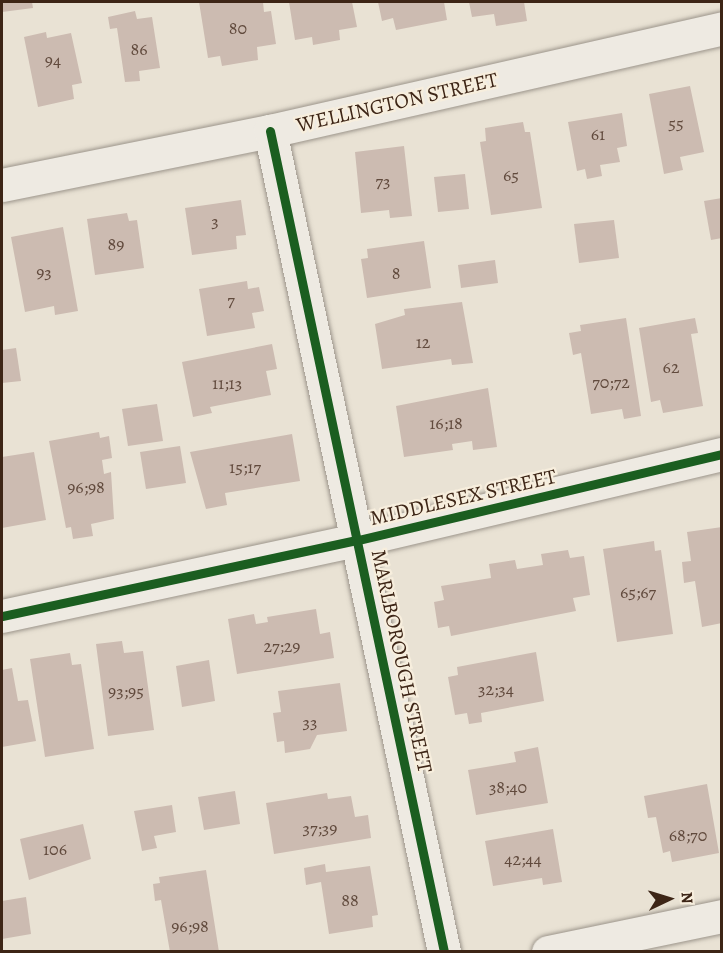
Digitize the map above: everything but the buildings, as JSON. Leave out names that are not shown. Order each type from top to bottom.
[{"type":"street","name":"WELLINGTON STREET","points":[[2,185],[270,131],[722,28]]},
{"type":"street","name":"MARLBOROUGH STREET","points":[[270,131],[444,951]]},
{"type":"street","name":"MIDDLESEX STREET","points":[[2,616],[358,540],[722,454]]},
{"type":"street","points":[[548,951],[722,916]]},
{"type":"cycle path","points":[[270,131],[444,952]]},
{"type":"cycle path","points":[[2,616],[358,540],[722,454]]}]
